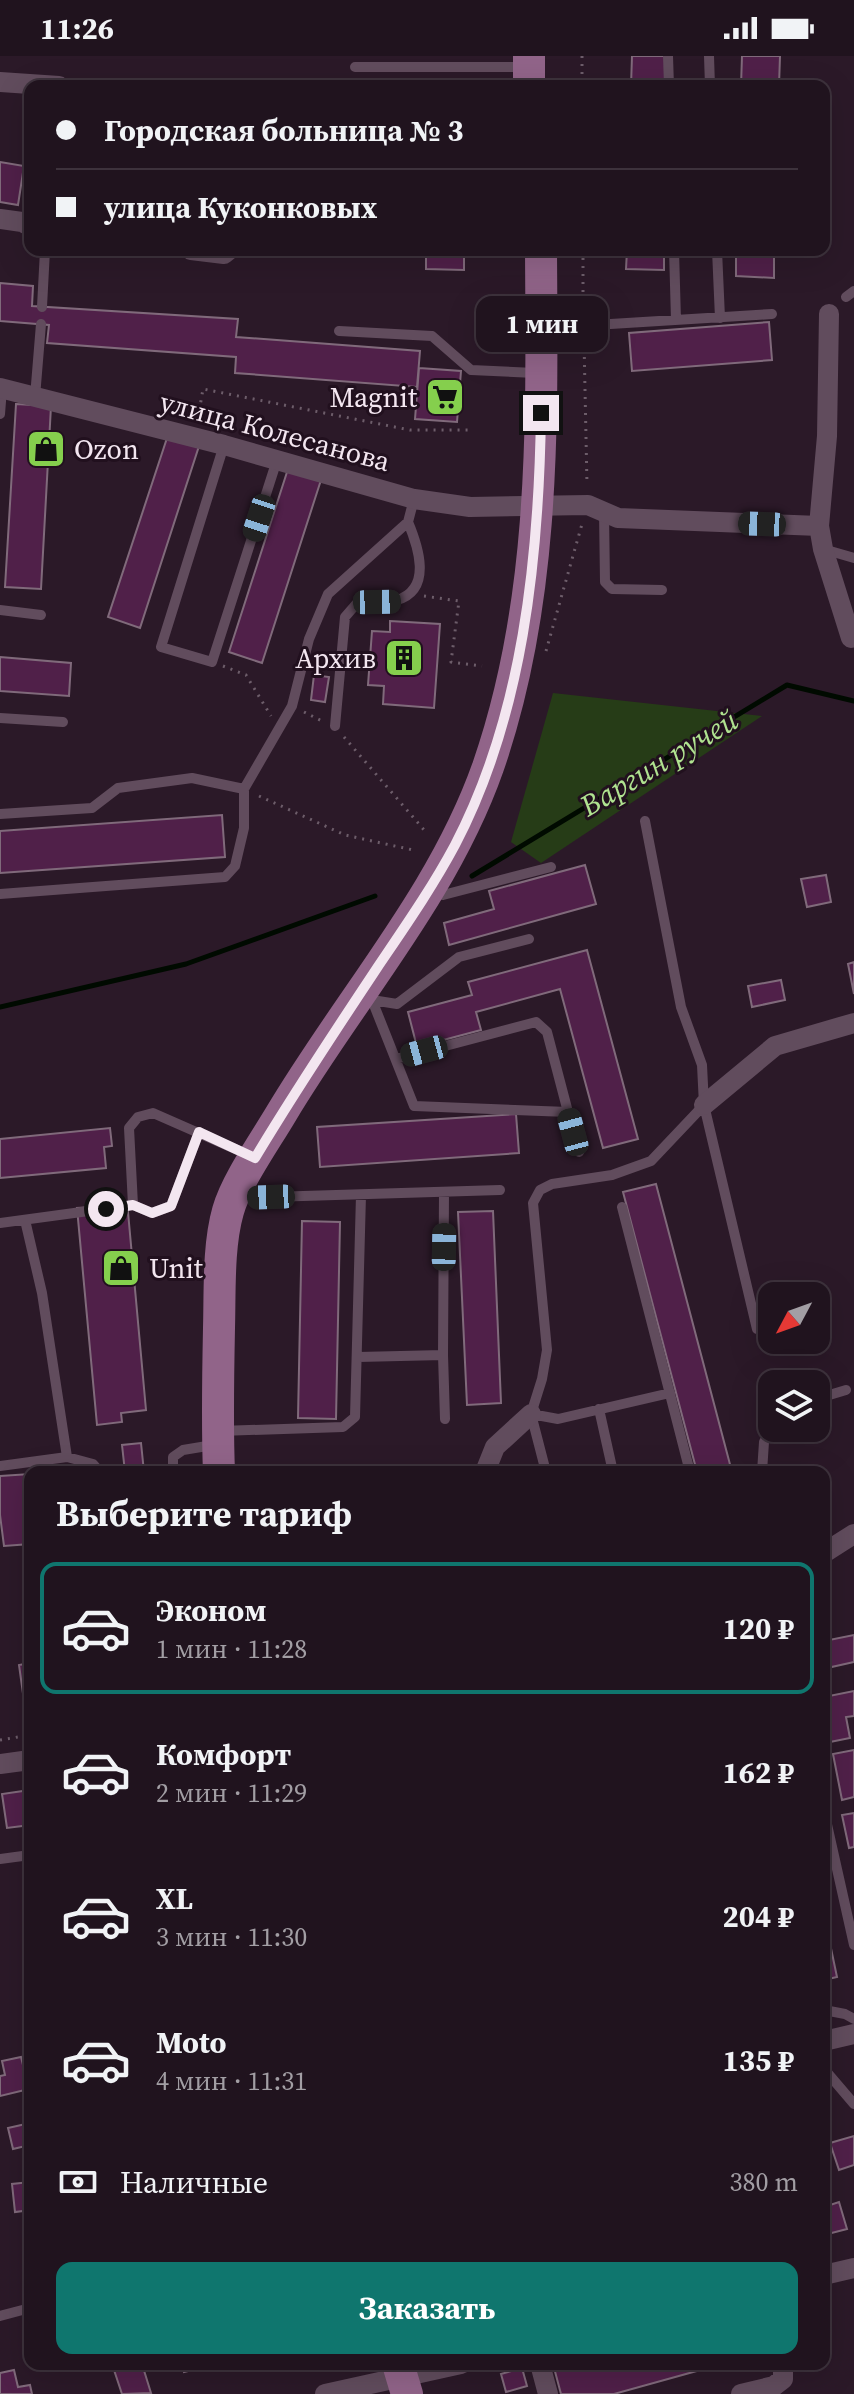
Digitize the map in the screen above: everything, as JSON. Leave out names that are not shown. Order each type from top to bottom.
[{"type":"main road","points":[[529,256],[540,442]]},
{"type":"main road","points":[[218,1449],[220,1280],[227,1212],[295,1091],[367,996],[456,843],[488,767],[513,682],[528,607],[538,504],[541,256]]},
{"type":"street","points":[[0,82],[24,84]]},
{"type":"street","points":[[0,219],[24,223]]},
{"type":"street","points":[[829,314],[827,436],[819,526],[823,549],[851,638]]},
{"type":"street","name":"улица Колесанова","points":[[1,388],[224,445],[414,499],[470,507],[538,504],[596,508],[618,518],[819,526]]},
{"type":"street","points":[[704,1105],[775,1046],[854,1023]]},
{"type":"street","points":[[487,1466],[495,1447],[531,1414]]},
{"type":"street","points":[[830,1549],[854,1534]]},
{"type":"street","points":[[0,1764],[24,1761]]},
{"type":"street","points":[[830,2040],[854,2034]]},
{"type":"street","points":[[830,2274],[854,2268]]},
{"type":"street","points":[[325,2394],[437,2370]]},
{"type":"street","points":[[542,2370],[548,2394]]},
{"type":"street","points":[[741,2394],[774,2386],[783,2379],[783,2370]]},
{"type":"lane","points":[[668,56],[669,80]]},
{"type":"lane","points":[[709,56],[710,80]]},
{"type":"lane","points":[[355,67],[533,70]]},
{"type":"lane","points":[[42,307],[45,256]]},
{"type":"lane","points":[[674,256],[676,320]]},
{"type":"lane","points":[[717,256],[720,318]]},
{"type":"lane","points":[[542,328],[772,314]]},
{"type":"lane","points":[[35,397],[41,324]]},
{"type":"lane","points":[[339,331],[432,336],[471,370],[535,373]]},
{"type":"lane","points":[[0,414],[1,388]]},
{"type":"lane","points":[[224,445],[161,647],[212,662],[277,460]]},
{"type":"lane","points":[[0,894],[225,877],[235,866],[244,828],[244,789],[292,706],[309,639],[328,594],[408,522],[414,499]]},
{"type":"lane","points":[[596,508],[605,582],[612,589],[662,590]]},
{"type":"lane","points":[[335,726],[345,617],[358,602],[395,601],[410,594],[420,576],[419,549],[408,522]]},
{"type":"lane","points":[[823,549],[854,558]]},
{"type":"lane","points":[[0,610],[41,615]]},
{"type":"lane","points":[[0,718],[63,722]]},
{"type":"lane","points":[[0,814],[92,808],[118,788],[192,778],[244,789]]},
{"type":"lane","points":[[645,821],[681,1007],[702,1065],[704,1105],[757,1329]]},
{"type":"lane","points":[[432,886],[443,895],[551,867]]},
{"type":"lane","points":[[367,996],[397,1004],[459,957],[529,939]]},
{"type":"lane","points":[[367,996],[414,1106],[568,1112]]},
{"type":"lane","points":[[396,1059],[536,1022],[547,1032],[579,1152]]},
{"type":"lane","points":[[544,1466],[531,1414],[547,1350],[533,1203],[540,1190],[552,1184],[612,1175],[651,1161],[704,1105]]},
{"type":"lane","points":[[133,1205],[129,1128],[138,1117],[153,1113],[255,1158]]},
{"type":"lane","points":[[0,1223],[133,1205],[152,1213],[171,1206],[199,1132]]},
{"type":"lane","points":[[233,1198],[500,1190]]},
{"type":"lane","points":[[444,1193],[445,1419]]},
{"type":"lane","points":[[173,1466],[173,1457],[183,1450],[218,1449],[343,1427],[355,1417],[361,1195]]},
{"type":"lane","points":[[622,1207],[688,1466]]},
{"type":"lane","points":[[25,1220],[42,1293],[67,1457]]},
{"type":"lane","points":[[358,1357],[443,1355]]},
{"type":"lane","points":[[830,1395],[846,1390]]},
{"type":"lane","points":[[531,1414],[558,1419],[670,1393]]},
{"type":"lane","points":[[599,1409],[612,1466]]},
{"type":"lane","points":[[762,1466],[764,1442]]},
{"type":"lane","points":[[0,1466],[67,1457],[95,1466]]},
{"type":"lane","points":[[52,1459],[53,1466]]},
{"type":"lane","points":[[830,1838],[854,1945]]},
{"type":"lane","points":[[0,1859],[24,1856]]},
{"type":"lane","points":[[830,2011],[854,2019]]},
{"type":"lane","points":[[830,2076],[854,2104]]},
{"type":"lane","points":[[0,2316],[24,2310]]},
{"type":"path","points":[[582,56],[582,80]]},
{"type":"path","points":[[583,256],[583,326],[596,508]]},
{"type":"path","points":[[195,438],[203,389],[410,430],[470,430]]},
{"type":"path","points":[[410,594],[459,601],[451,662],[482,666]]},
{"type":"path","points":[[212,662],[246,675],[279,728]]},
{"type":"path","points":[[292,706],[335,726],[425,831]]},
{"type":"path","points":[[244,789],[345,835],[413,850]]},
{"type":"path","points":[[0,1740],[24,1736]]},
{"type":"green space","points":[[553,693],[762,716],[541,863],[511,842]]},
{"type":"building","points":[[632,56],[670,56],[669,80],[631,80]]},
{"type":"building","points":[[742,56],[780,56],[779,80],[741,80]]},
{"type":"building","points":[[0,162],[24,166],[18,205],[0,202]]},
{"type":"building","points":[[426,256],[464,256],[464,270],[426,269]]},
{"type":"building","points":[[627,256],[664,256],[664,270],[626,269]]},
{"type":"building","points":[[736,256],[774,256],[774,278],[736,276]]},
{"type":"building","points":[[0,283],[33,286],[32,306],[238,319],[236,337],[420,351],[417,387],[235,373],[236,357],[47,343],[49,325],[0,321]]},
{"type":"building","points":[[769,322],[772,360],[632,371],[629,333]]},
{"type":"building","points":[[419,368],[461,371],[457,422],[415,419]]},
{"type":"building","points":[[16,404],[51,406],[41,589],[5,587]]},
{"type":"building","points":[[168,435],[199,446],[140,628],[108,617]]},
{"type":"building","points":[[288,469],[321,480],[262,663],[229,652]]},
{"type":"building","name":"Архив","points":[[390,621],[440,624],[434,708],[383,704],[384,686],[368,685],[372,631],[390,632]]},
{"type":"building","points":[[0,657],[71,663],[69,696],[0,691]]},
{"type":"building","points":[[314,675],[329,677],[325,702],[311,700]]},
{"type":"building","points":[[222,815],[225,857],[0,873],[0,831]]},
{"type":"building","points":[[585,865],[596,904],[449,945],[444,923],[494,909],[489,891]]},
{"type":"building","points":[[826,875],[831,902],[807,907],[801,879]]},
{"type":"building","points":[[587,950],[638,1139],[603,1148],[560,989],[476,1012],[481,1030],[417,1047],[408,1012],[472,995],[468,982]]},
{"type":"building","points":[[854,962],[854,994],[848,964]]},
{"type":"building","points":[[781,980],[785,1000],[752,1007],[748,986]]},
{"type":"building","points":[[516,1114],[519,1153],[320,1167],[317,1127]]},
{"type":"building","points":[[110,1128],[112,1146],[104,1147],[106,1168],[0,1178],[0,1139]]},
{"type":"building","points":[[656,1184],[730,1466],[695,1466],[623,1192]]},
{"type":"building","points":[[95,1207],[96,1215],[128,1212],[146,1410],[121,1413],[122,1422],[97,1425],[77,1208]]},
{"type":"building","points":[[493,1211],[501,1403],[467,1405],[458,1212]]},
{"type":"building","points":[[302,1221],[340,1222],[336,1419],[298,1418]]},
{"type":"building","points":[[141,1443],[143,1466],[124,1466],[122,1445]]},
{"type":"building","points":[[24,1474],[24,1544],[4,1546],[0,1476]]},
{"type":"building","points":[[854,1635],[854,1662],[830,1667],[830,1640]]},
{"type":"building","points":[[24,1664],[24,1701],[19,1665]]},
{"type":"building","points":[[854,1691],[854,1716],[846,1717],[850,1738],[830,1742],[830,1696]]},
{"type":"building","points":[[854,1750],[854,1797],[842,1800],[833,1754]]},
{"type":"building","points":[[24,1791],[24,1826],[7,1828],[2,1794]]},
{"type":"building","points":[[854,1813],[854,1847],[849,1848],[842,1815]]},
{"type":"building","points":[[830,1944],[837,1977],[830,1979]]},
{"type":"building","points":[[21,2057],[24,2090],[0,2096],[0,2076],[5,2075],[2,2061]]},
{"type":"building","points":[[24,2124],[24,2146],[13,2149],[8,2128]]},
{"type":"building","points":[[854,2136],[854,2165],[839,2170],[830,2143]]},
{"type":"building","points":[[24,2183],[24,2211],[15,2212],[12,2184]]},
{"type":"building","points":[[839,2202],[847,2229],[830,2233],[830,2205]]},
{"type":"building","points":[[14,2370],[18,2387],[30,2385],[32,2394],[0,2394],[0,2373]]},
{"type":"building","points":[[114,2370],[144,2370],[151,2393],[122,2394]]},
{"type":"building","points":[[523,2370],[527,2386],[506,2392],[501,2374]]},
{"type":"building","points":[[555,2370],[700,2370],[614,2394],[561,2394]]},
{"type":"waterway","name":"Варгин ручей","points":[[472,876],[787,685],[854,701]]},
{"type":"waterway","name":"Варгин ручей","points":[[0,1007],[186,964],[375,896]]},
{"type":"place","name":"Magnit","points":[[445,397]]},
{"type":"place","name":"Ozon","points":[[46,449]]},
{"type":"place","name":"Архив","points":[[404,658]]},
{"type":"place","name":"Unit","points":[[121,1268]]},
{"type":"route","points":[[106,1209],[133,1205],[152,1213],[171,1206],[199,1132],[255,1158],[295,1091],[432,886],[456,843],[488,767],[513,682],[528,607],[538,504],[541,413]]}]
